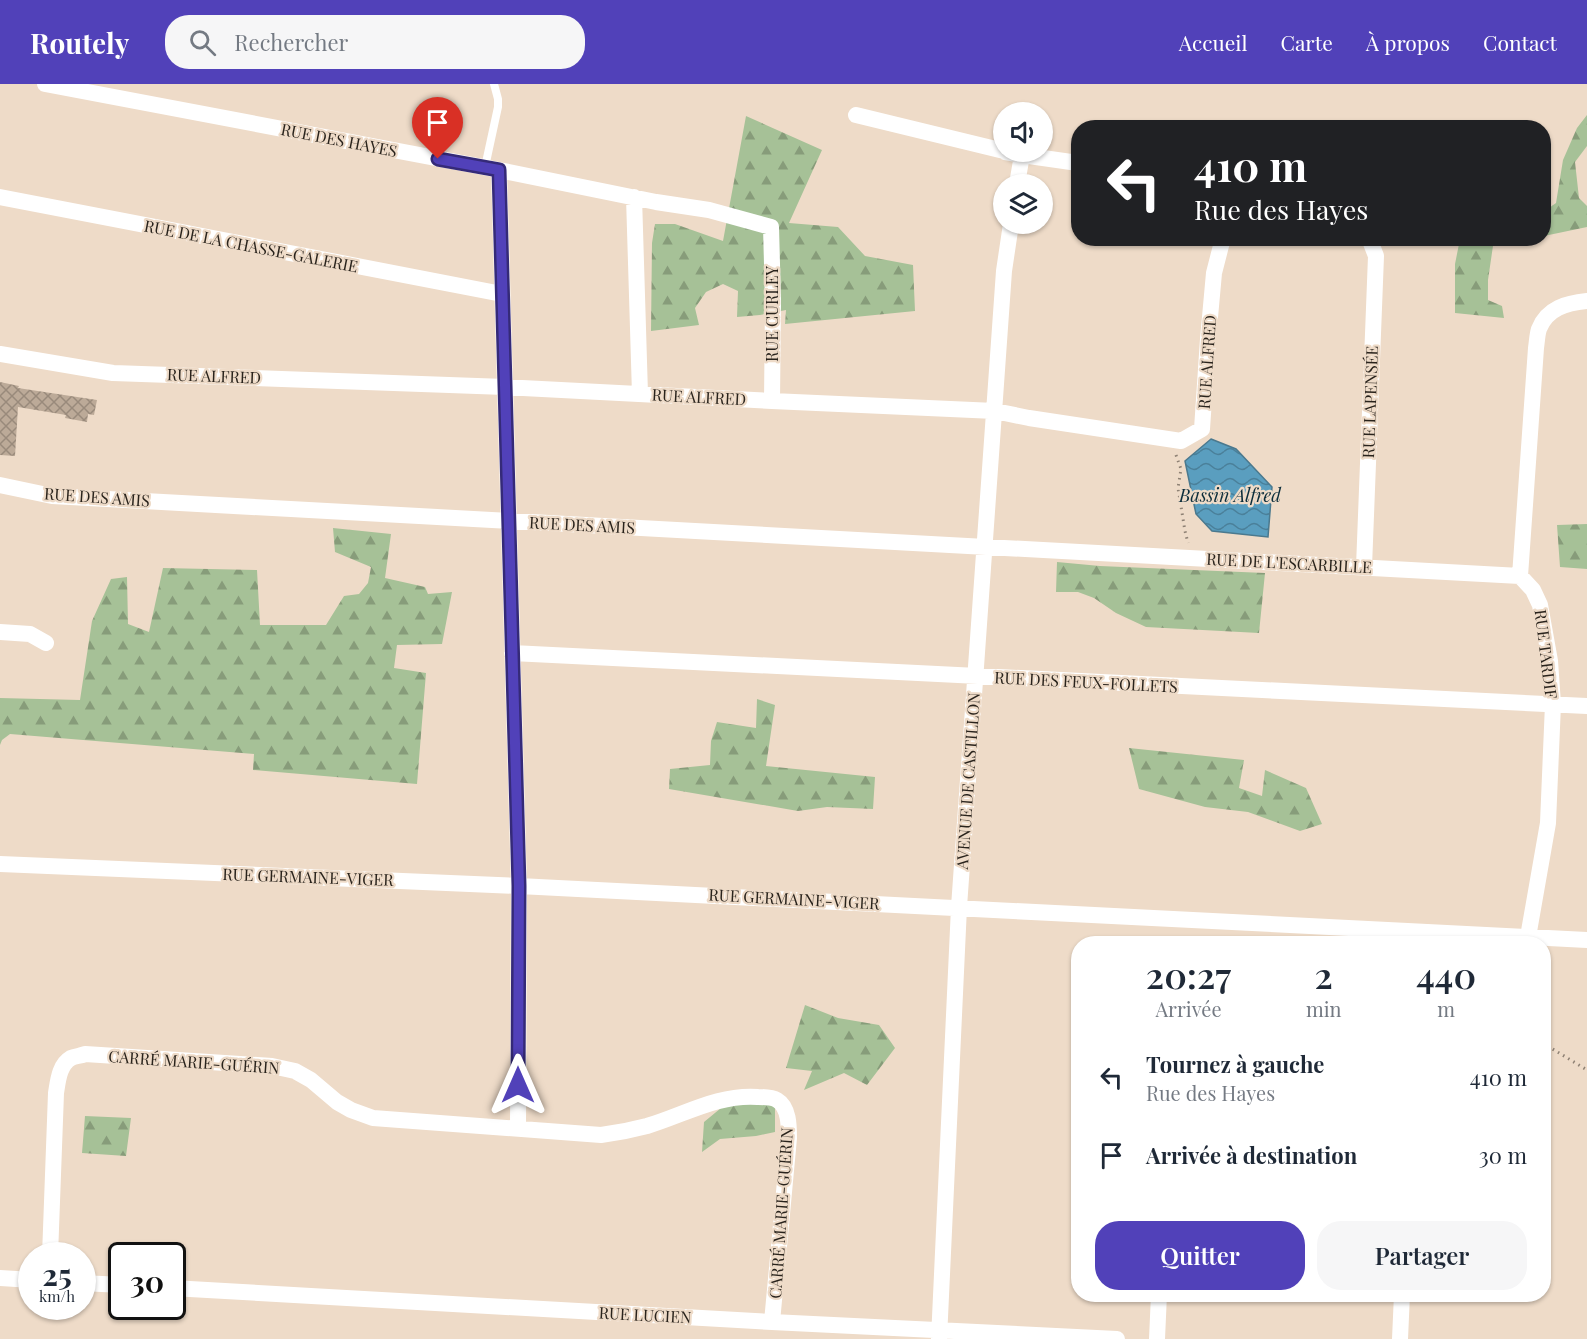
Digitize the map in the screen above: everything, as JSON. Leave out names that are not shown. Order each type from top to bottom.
[{"type":"street","name":"RUE DES HAYES","points":[[45,84],[656,202],[709,210],[771,227]]},
{"type":"street","points":[[856,115],[993,149]]},
{"type":"street","points":[[1053,159],[1071,162]]},
{"type":"street","points":[[492,169],[502,294],[519,886],[518,1129]]},
{"type":"street","name":"RUE DE LA CHASSE-GALERIE","points":[[0,197],[502,294]]},
{"type":"street","points":[[634,197],[640,394]]},
{"type":"street","name":"RUE CURLEY","points":[[771,227],[772,401]]},
{"type":"street","name":"AVENUE DE CASTILLON","points":[[940,1334],[959,908],[1004,271],[1010,234]]},
{"type":"street","name":"RUE ALFRED","points":[[0,354],[113,373],[505,387],[995,411],[1181,441],[1202,429],[1214,273],[1221,246]]},
{"type":"street","name":"RUE LAPENSÉE","points":[[1364,567],[1376,256],[1372,246]]},
{"type":"street","points":[[1520,576],[1536,348],[1540,327],[1551,310],[1569,303],[1587,301]]},
{"type":"street","name":"RUE DES AMIS","points":[[0,486],[52,496],[1058,551]]},
{"type":"street","name":"RUE DE L'ESCARBILLE","points":[[1058,551],[1520,576]]},
{"type":"street","name":"RUE TARDIF","points":[[1520,576],[1533,590],[1540,605],[1550,661],[1553,704],[1548,823],[1528,936]]},
{"type":"street","points":[[0,632],[30,634],[46,643]]},
{"type":"street","name":"RUE DES FEUX-FOLLETS","points":[[512,653],[1587,706]]},
{"type":"street","name":"RUE GERMAINE-VIGER","points":[[0,864],[519,886],[1508,936]]},
{"type":"street","name":"RUE GERMAINE-VIGER","points":[[1551,938],[1587,940]]},
{"type":"street","name":"CARRÉ MARIE-GUÉRIN","points":[[51,1242],[58,1078],[63,1066],[71,1058],[85,1054],[272,1066],[295,1071],[311,1080],[337,1102],[373,1118],[518,1129],[601,1134],[626,1131],[710,1103],[752,1096],[777,1100],[785,1109],[789,1122],[772,1322]]},
{"type":"street","points":[[0,1278],[18,1279]]},
{"type":"street","name":"RUE LUCIEN","points":[[186,1289],[772,1322],[940,1334],[1117,1339]]},
{"type":"street","points":[[1157,1339],[1159,1302]]},
{"type":"street","points":[[1400,1339],[1402,1302]]},
{"type":"lane","points":[[492,169],[498,107],[494,84]]},
{"type":"path","points":[[1181,441],[1175,451],[1180,469],[1178,488],[1185,531],[1193,558]]},
{"type":"path","points":[[1551,1048],[1587,1070]]},
{"type":"green space","points":[[1587,115],[1587,146],[1575,162],[1579,198],[1587,206],[1587,227],[1551,235],[1551,207],[1556,203],[1563,160],[1577,128]]},
{"type":"green space","points":[[746,116],[822,150],[789,223],[838,227],[865,256],[913,265],[915,311],[785,324],[786,310],[737,317],[738,291],[723,284],[706,292],[695,308],[699,325],[651,331],[652,243],[655,224],[675,224],[723,241]]},
{"type":"green space","points":[[1459,246],[1493,246],[1488,280],[1488,300],[1502,306],[1504,318],[1455,313],[1455,264]]},
{"type":"green space","points":[[1587,524],[1587,569],[1560,567],[1557,525]]},
{"type":"green space","points":[[333,528],[391,534],[385,578],[425,587],[428,594],[452,592],[442,644],[397,645],[394,668],[426,673],[417,784],[253,770],[254,754],[10,734],[2,740],[0,745],[0,698],[80,700],[92,621],[111,579],[127,577],[128,624],[149,632],[163,568],[257,570],[260,625],[326,625],[344,596],[359,594],[368,583],[371,567],[335,552]]},
{"type":"green space","points":[[1057,562],[1265,573],[1259,633],[1146,627],[1116,613],[1094,598],[1078,592],[1056,592]]},
{"type":"green space","points":[[757,699],[775,705],[766,766],[875,777],[873,809],[827,807],[798,811],[669,789],[670,769],[710,765],[711,741],[717,722],[756,728]]},
{"type":"green space","points":[[1129,748],[1244,760],[1239,788],[1262,796],[1265,770],[1306,788],[1322,824],[1300,831],[1248,812],[1205,807],[1139,789]]},
{"type":"green space","points":[[805,1005],[838,1018],[879,1025],[895,1048],[867,1085],[844,1073],[804,1090],[812,1071],[786,1068]]},
{"type":"green space","points":[[737,1102],[775,1103],[775,1132],[720,1139],[702,1152],[704,1122],[721,1108]]},
{"type":"green space","points":[[85,1116],[131,1118],[126,1156],[82,1153]]},
{"type":"water","name":"Bassin Alfred","points":[[1211,439],[1236,449],[1272,487],[1268,537],[1212,531],[1196,514],[1185,461]]},
{"type":"building","points":[[0,382],[19,386],[18,388],[97,400],[94,415],[88,414],[87,422],[65,418],[66,415],[18,407],[15,456],[0,455]]},
{"type":"route","points":[[438,159],[499,170],[519,886],[518,1085]]}]
